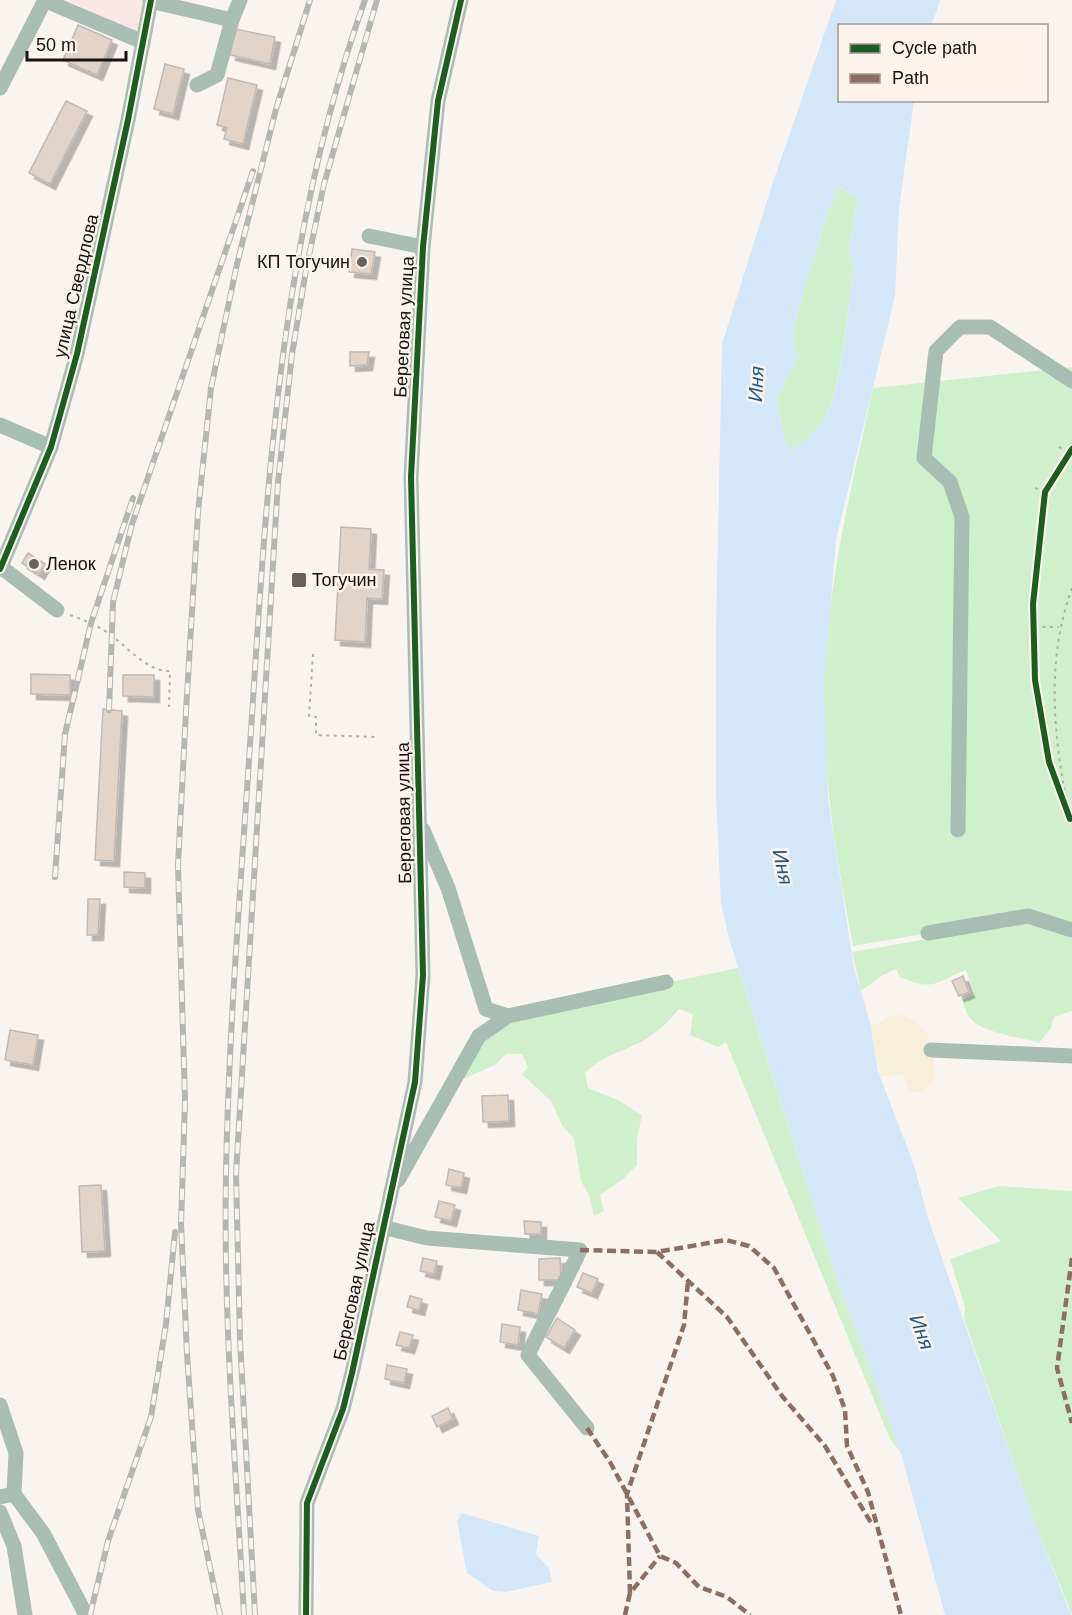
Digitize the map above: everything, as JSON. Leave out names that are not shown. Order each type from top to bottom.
[{"type":"street","points":[[0,88],[45,0],[143,42]]},
{"type":"street","points":[[197,85],[217,75],[231,20],[240,0]]},
{"type":"street","name":"Береговая улица","points":[[306,1615],[307,1503],[343,1409],[388,1196],[415,1082],[423,975],[411,477],[423,247],[438,101],[461,0]]},
{"type":"street","points":[[150,1],[231,20]]},
{"type":"street","name":"улица Свердлова","points":[[1,568],[51,447],[77,354],[150,1]]},
{"type":"street","points":[[369,236],[423,247]]},
{"type":"street","points":[[958,830],[962,518],[950,482],[924,458],[936,351],[960,327],[990,327],[1072,381]]},
{"type":"street","points":[[0,424],[51,447]]},
{"type":"street","points":[[1,568],[57,610]]},
{"type":"street","points":[[419,822],[448,888],[486,1009],[508,1016]]},
{"type":"street","points":[[928,933],[1028,916],[1072,930]]},
{"type":"street","points":[[388,1196],[479,1036],[508,1016],[666,982]]},
{"type":"street","points":[[931,1050],[1072,1056]]},
{"type":"street","points":[[382,1227],[427,1238],[580,1250],[558,1299],[544,1320],[528,1355],[587,1428]]},
{"type":"street","points":[[0,1405],[16,1452],[7,1496],[24,1507],[43,1533],[86,1615]]},
{"type":"street","points":[[24,1507],[0,1514],[14,1546],[26,1615]]},
{"type":"path","points":[[1059,447],[1071,452],[1062,462]]},
{"type":"path","points":[[1043,502],[1045,492],[1051,482]]},
{"type":"path","points":[[1035,488],[1045,492]]},
{"type":"path","points":[[1071,821],[1057,747],[1054,675],[1060,627],[1072,588]]},
{"type":"path","points":[[57,610],[91,623],[159,672],[170,671],[169,707]]},
{"type":"path","points":[[1034,616],[1035,638]]},
{"type":"path","points":[[1035,627],[1060,627]]},
{"type":"path","points":[[313,654],[309,716],[316,717],[316,735],[376,737]]},
{"type":"path","points":[[1053,771],[1071,821]]},
{"type":"shaded area","points":[[67,0],[145,0],[139,34]]},
{"type":"green space","points":[[838,186],[857,199],[849,252],[854,265],[840,369],[830,407],[824,420],[817,429],[790,451],[782,432],[777,397],[797,360],[793,333],[799,307],[827,214]]},
{"type":"green space","points":[[1072,367],[1072,930],[1028,916],[853,946],[836,849],[828,783],[824,684],[835,572],[873,388]]},
{"type":"green space","points":[[1026,922],[1072,936],[1072,1011],[1054,1017],[1051,1028],[1039,1043],[991,1031],[969,1017],[962,1000],[975,995],[966,970],[929,985],[900,977],[896,969],[881,976],[861,991],[852,952]]},
{"type":"green space","points":[[738,968],[838,1282],[901,1453],[890,1439],[726,1042],[718,1047],[690,1035],[693,1014],[679,1009],[650,1036],[604,1059],[585,1073],[588,1088],[618,1100],[642,1115],[637,1139],[637,1165],[623,1179],[600,1195],[604,1211],[594,1216],[589,1195],[581,1181],[574,1138],[563,1127],[551,1101],[522,1074],[528,1067],[522,1054],[506,1054],[495,1065],[463,1079],[479,1036],[508,1016]]},
{"type":"green space","points":[[999,1186],[1072,1191],[1072,1615],[1031,1513],[964,1318],[965,1307],[950,1259],[1001,1241],[958,1198]]},
{"type":"sand","points":[[901,1015],[920,1025],[926,1032],[932,1048],[936,1079],[922,1091],[910,1093],[903,1075],[880,1076],[870,1022],[875,1026],[888,1016]]},
{"type":"water","name":"Иня","points":[[836,0],[940,0],[932,24],[838,24],[838,102],[914,102],[899,208],[895,296],[836,540],[824,684],[828,799],[854,968],[870,1022],[878,1071],[914,1165],[928,1218],[1031,1513],[1071,1615],[945,1615],[901,1453],[838,1282],[730,942],[721,904],[716,794],[716,630],[722,344],[774,179]],"holes":[[[839,186],[857,199],[849,252],[854,265],[836,389],[824,420],[817,429],[790,451],[782,432],[777,397],[797,360],[793,333],[799,307],[827,214]]]},
{"type":"water","points":[[462,1513],[539,1536],[536,1554],[549,1568],[552,1582],[506,1592],[493,1591],[467,1573],[457,1521]]},
{"type":"building","points":[[78,25],[112,40],[97,75],[63,60]]},
{"type":"building","points":[[235,29],[275,37],[270,64],[230,55]]},
{"type":"building","points":[[165,64],[184,69],[173,114],[154,109]]},
{"type":"building","points":[[228,78],[257,85],[243,144],[224,139],[227,128],[217,125]]},
{"type":"building","points":[[66,101],[87,111],[50,184],[29,173]]},
{"type":"building","name":"КП Тогучин","points":[[352,249],[375,252],[371,274],[349,272]]},
{"type":"building","points":[[350,352],[369,352],[367,365],[350,366]]},
{"type":"building","points":[[341,527],[371,529],[369,569],[384,570],[382,599],[367,598],[365,642],[335,640]]},
{"type":"building","name":"Ленок","points":[[28,553],[45,564],[39,574],[22,563]]},
{"type":"building","points":[[31,674],[70,675],[70,695],[31,694]]},
{"type":"building","points":[[123,675],[154,675],[154,697],[123,696]]},
{"type":"building","points":[[103,709],[122,711],[114,861],[95,860]]},
{"type":"building","points":[[124,872],[145,873],[145,888],[124,887]]},
{"type":"building","points":[[88,899],[100,899],[98,935],[87,935]]},
{"type":"building","points":[[963,976],[969,992],[959,996],[952,981]]},
{"type":"building","points":[[10,1030],[38,1035],[33,1065],[5,1060]]},
{"type":"building","points":[[508,1095],[509,1121],[483,1122],[482,1096]]},
{"type":"building","points":[[449,1169],[464,1173],[461,1188],[446,1185]]},
{"type":"building","points":[[101,1185],[105,1251],[82,1252],[79,1186]]},
{"type":"building","points":[[439,1201],[455,1205],[451,1221],[435,1217]]},
{"type":"building","points":[[524,1221],[541,1222],[541,1234],[525,1234]]},
{"type":"building","points":[[423,1258],[437,1261],[434,1274],[420,1271]]},
{"type":"building","points":[[560,1258],[561,1280],[539,1280],[539,1259]]},
{"type":"building","points":[[583,1273],[598,1279],[592,1293],[577,1287]]},
{"type":"building","points":[[521,1290],[542,1294],[538,1314],[518,1310]]},
{"type":"building","points":[[410,1296],[422,1299],[419,1310],[407,1307]]},
{"type":"building","points":[[557,1318],[575,1330],[564,1348],[546,1337]]},
{"type":"building","points":[[502,1324],[520,1327],[518,1345],[500,1342]]},
{"type":"building","points":[[400,1332],[413,1335],[409,1348],[396,1345]]},
{"type":"building","points":[[387,1365],[407,1369],[404,1383],[385,1379]]},
{"type":"building","points":[[448,1408],[453,1419],[437,1427],[432,1416]]},
{"type":"railway","points":[[220,1615],[198,1510],[181,1224],[185,1101],[178,865],[186,711],[198,512],[211,388],[237,264],[276,109],[310,0]]},
{"type":"railway","points":[[244,1615],[228,1339],[226,1174],[233,996],[265,523],[284,346],[298,258],[315,171],[338,85],[365,0]]},
{"type":"railway","points":[[255,1615],[240,1340],[236,1174],[278,482],[292,354],[306,270],[324,184],[377,0]]},
{"type":"railway","points":[[109,710],[113,602],[132,524],[253,171]]},
{"type":"railway","points":[[55,877],[65,734],[91,623],[133,498]]},
{"type":"railway","points":[[90,1615],[108,1541],[151,1417],[166,1324],[175,1232]]},
{"type":"marked path","points":[[580,1250],[657,1252],[726,1240],[749,1246],[774,1268],[833,1376],[845,1410],[847,1446],[868,1492],[901,1615]]},
{"type":"marked path","points":[[657,1252],[727,1317],[782,1396],[825,1446],[873,1526]]},
{"type":"marked path","points":[[1072,1258],[1057,1368],[1072,1423]]},
{"type":"marked path","points":[[630,1593],[627,1494],[684,1325],[688,1281]]},
{"type":"marked path","points":[[587,1428],[610,1462],[660,1556],[676,1563],[699,1587],[727,1597],[750,1615]]},
{"type":"marked path","points":[[625,1615],[630,1593],[660,1556]]},
{"type":"cycle path","points":[[0,569],[51,447],[77,354],[128,120],[151,0]]},
{"type":"cycle path","points":[[306,1615],[307,1503],[343,1409],[415,1082],[423,975],[411,477],[423,247],[438,101],[461,0]]},
{"type":"cycle path","points":[[1070,819],[1049,762],[1035,680],[1033,604],[1045,492],[1072,449]]},
{"type":"place","name":"КП Тогучин","points":[[362,262]]},
{"type":"place","name":"Ленок","points":[[34,564]]},
{"type":"place","name":"Тогучин","points":[[299,580]]}]
